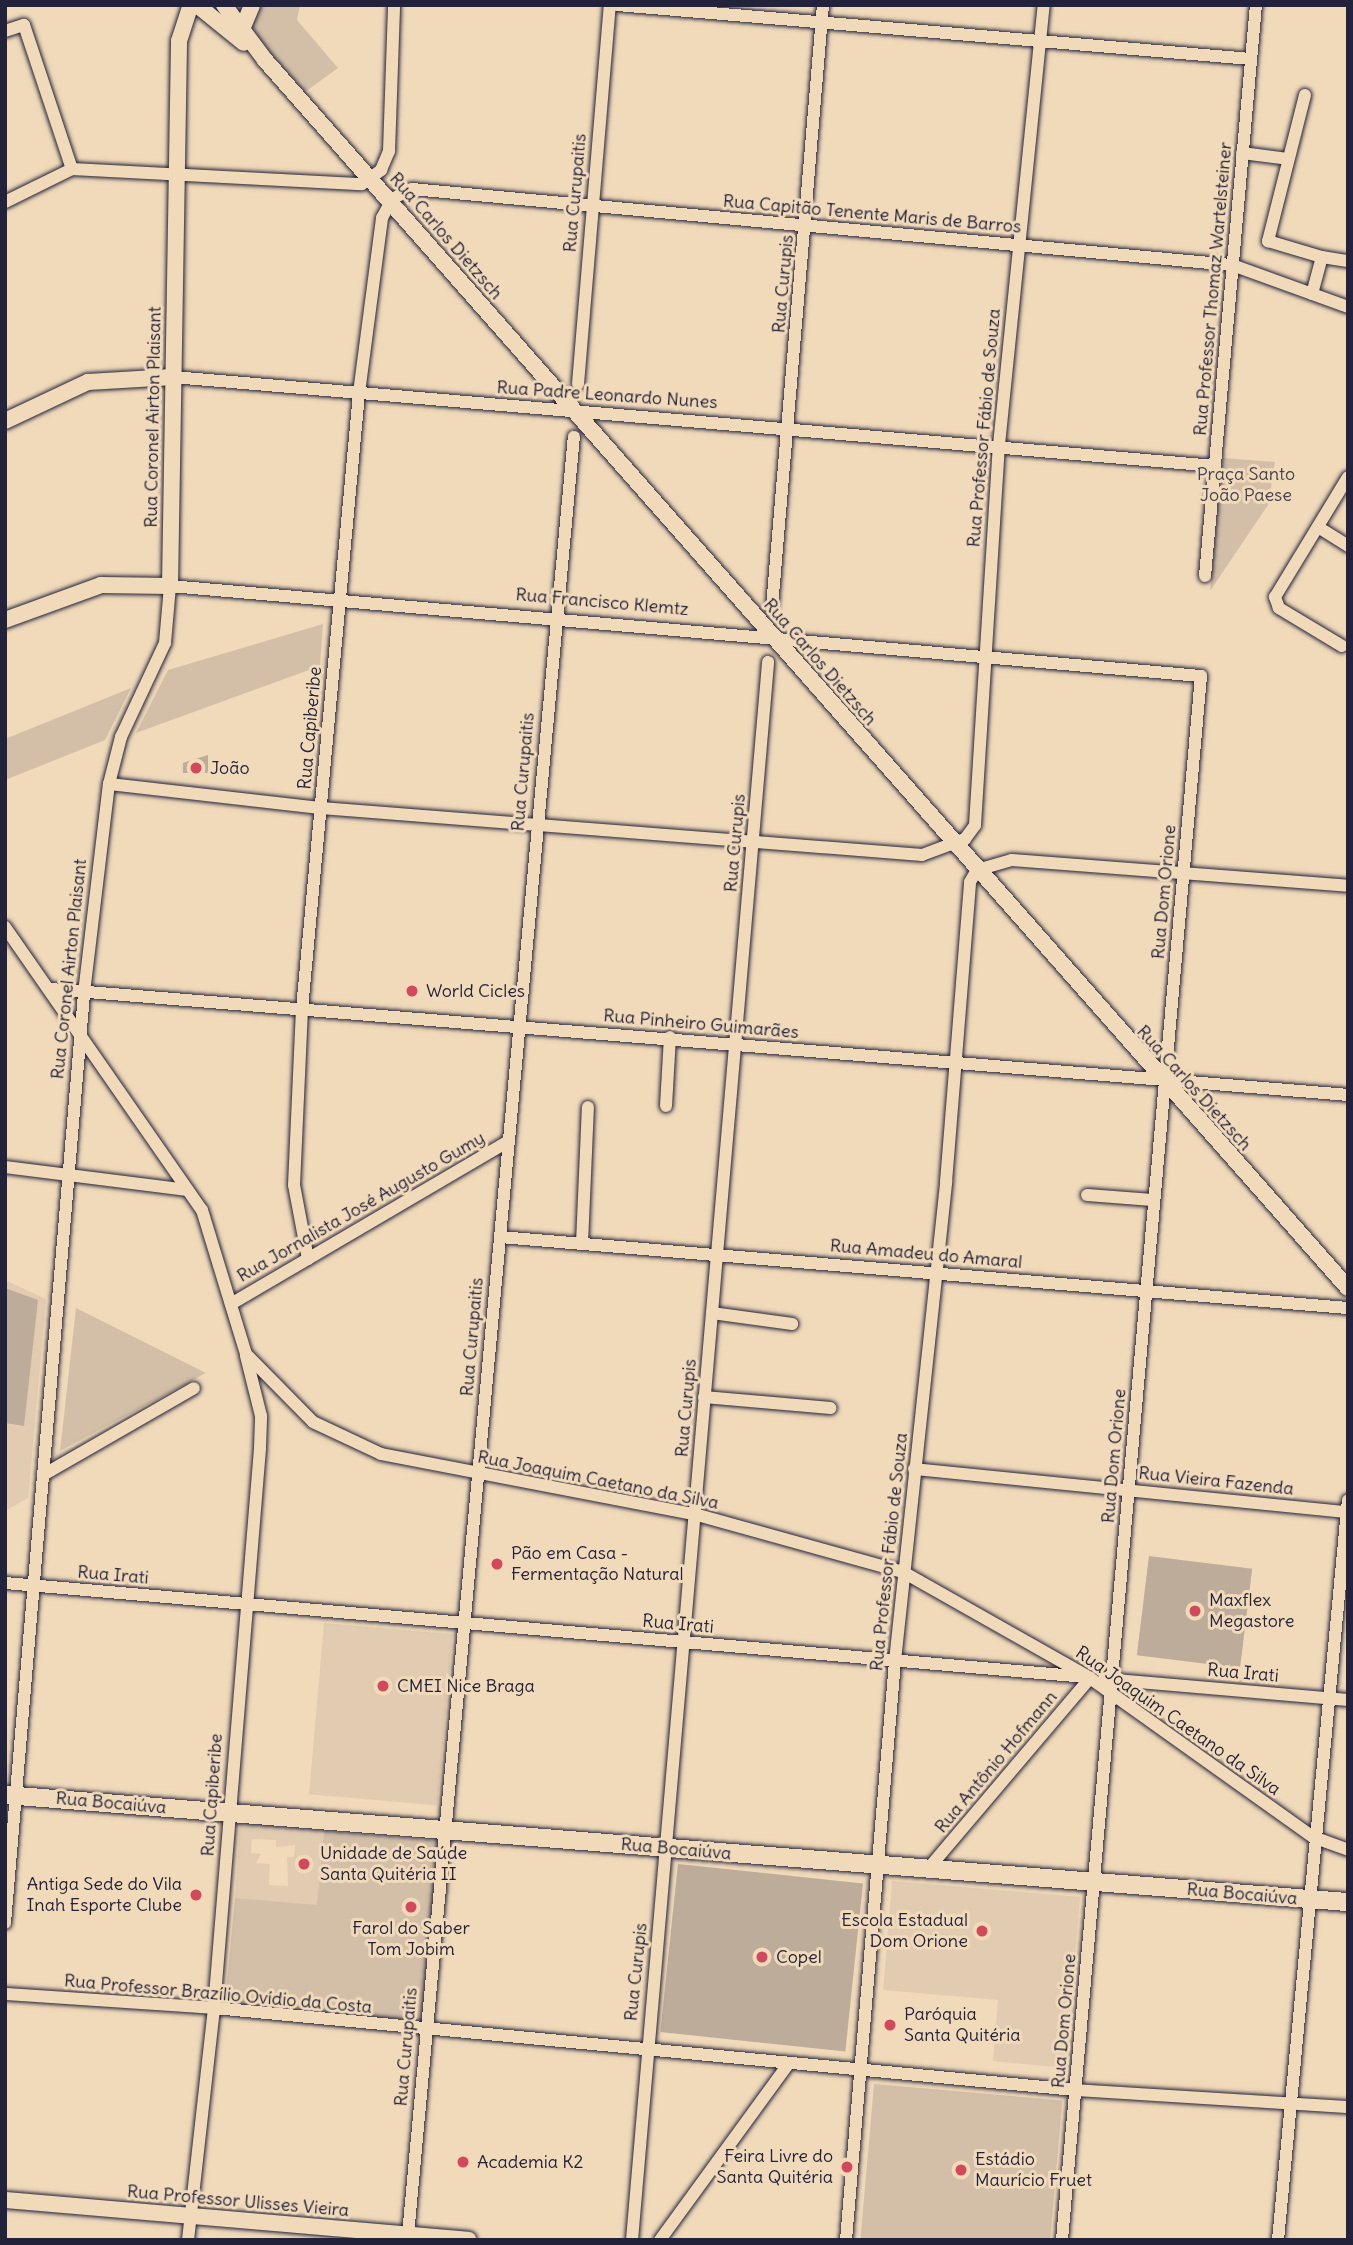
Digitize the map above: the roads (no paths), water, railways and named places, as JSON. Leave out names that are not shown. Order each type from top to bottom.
[{"type":"main road","name":"Rua Bocaiúva","points":[[11,1796],[1348,1902]]},
{"type":"street","points":[[242,29],[252,5]]},
{"type":"street","points":[[5,202],[72,169],[352,186],[370,180],[389,151],[394,5]]},
{"type":"street","name":"Rua Curupaitis","points":[[578,384],[610,5]]},
{"type":"street","points":[[617,5],[666,7],[1251,59]]},
{"type":"street","name":"Rua Curupis","points":[[772,607],[806,226],[822,5]]},
{"type":"street","name":"Rua Professor Fábio de Souza","points":[[956,846],[975,825],[999,445],[1044,5]]},
{"type":"street","name":"Rua Professor Thomaz Wartelsteiner","points":[[1205,576],[1256,5]]},
{"type":"street","name":"Rua Carlos Dietzsch","points":[[208,7],[242,29],[265,60],[370,180],[1165,1084],[1348,1288]]},
{"type":"street","name":"Rua Carlos Dietzsch","points":[[208,7],[265,60]]},
{"type":"street","name":"Rua Coronel Airton Plaisant","points":[[5,1923],[11,1796],[34,1586],[84,993],[109,785],[121,737],[165,643],[170,586],[176,175],[183,29],[208,7]]},
{"type":"street","points":[[5,32],[24,25],[72,169]]},
{"type":"street","points":[[1305,95],[1268,241],[1322,257],[1348,261]]},
{"type":"street","points":[[1242,153],[1288,159]]},
{"type":"street","name":"Rua Capitão Tenente Maris de Barros","points":[[390,202],[412,189],[1232,265],[1348,307]]},
{"type":"street","name":"Rua Capiberibe","points":[[307,1259],[294,1185],[302,1009],[359,393],[382,218],[390,202]]},
{"type":"street","points":[[1312,294],[1322,257]]},
{"type":"street","name":"Rua Padre Leonardo Nunes","points":[[5,421],[88,382],[173,377],[576,413],[999,445],[1215,466]]},
{"type":"street","name":"Rua Curupaitis","points":[[408,2237],[467,1623],[574,437]]},
{"type":"street","points":[[1342,646],[1279,608],[1275,597],[1348,477]]},
{"type":"street","points":[[1318,527],[1348,546]]},
{"type":"street","name":"Rua Francisco Klemtz","points":[[5,620],[100,585],[170,586],[984,654],[1201,676]]},
{"type":"street","name":"Rua Curupis","points":[[632,2240],[646,2049],[768,662]]},
{"type":"street","name":"Rua Dom Orione","points":[[1062,2240],[1201,676]]},
{"type":"street","points":[[109,785],[321,808],[922,855],[956,846]]},
{"type":"street","points":[[977,870],[1012,860],[1348,886]]},
{"type":"street","name":"Rua Professor Fábio de Souza","points":[[846,2240],[881,1865],[903,1572],[936,1273],[966,896],[977,870]]},
{"type":"street","name":"Rua Joaquim Caetano da Silva","points":[[5,927],[51,989],[202,1210],[246,1354],[313,1422],[344,1440],[381,1454],[694,1514],[903,1572],[1090,1678],[1313,1837],[1348,1850]]},
{"type":"street","name":"Rua Joaquim Caetano da Silva","points":[[5,946],[28,960]]},
{"type":"street","name":"Rua Pinheiro Guimarães","points":[[51,989],[735,1042],[954,1067],[1348,1096]]},
{"type":"street","points":[[666,1106],[670,1037]]},
{"type":"street","points":[[582,1243],[588,1107]]},
{"type":"street","name":"Rua Jornalista José Augusto Gumy","points":[[230,1304],[509,1141]]},
{"type":"street","points":[[5,1167],[188,1190]]},
{"type":"street","points":[[1087,1195],[1153,1200]]},
{"type":"street","name":"Rua Amadeu do Amaral","points":[[500,1237],[717,1253],[1348,1308]]},
{"type":"street","points":[[712,1313],[792,1324]]},
{"type":"street","name":"Rua Capiberibe","points":[[187,2240],[214,2008],[261,1416],[246,1354]]},
{"type":"street","points":[[43,1475],[194,1388]]},
{"type":"street","points":[[704,1397],[831,1408]]},
{"type":"street","name":"Rua Vieira Fazenda","points":[[914,1469],[1347,1508]]},
{"type":"street","points":[[1278,2240],[1306,1899],[1347,1508]]},
{"type":"street","name":"Rua Irati","points":[[5,1583],[1348,1700]]},
{"type":"street","name":"Rua Antônio Hofmann","points":[[928,1869],[1090,1678]]},
{"type":"street","name":"Rua Professor Brazílio Ovídio da Costa","points":[[5,1994],[214,2008],[1075,2090],[1290,2101],[1348,2107]]},
{"type":"street","points":[[660,2240],[789,2063]]},
{"type":"street","name":"Rua Professor Ulisses Vieira","points":[[5,2200],[408,2237],[468,2240]]},
{"type":"place","name":"João","points":[[196,768]]},
{"type":"place","name":"World Cicles","points":[[412,991]]},
{"type":"place","name":"Pão em Casa - Fermentação Natural","points":[[497,1564]]},
{"type":"place","name":"Maxflex Megastore","points":[[1195,1611]]},
{"type":"place","name":"CMEI Nice Braga","points":[[383,1686]]},
{"type":"place","name":"Unidade de Saúde Santa Quitéria II","points":[[304,1864]]},
{"type":"place","name":"Antiga Sede do Vila Inah Esporte Clube","points":[[196,1895]]},
{"type":"place","name":"Farol do Saber Tom Jobim","points":[[411,1907]]},
{"type":"place","name":"Escola Estadual Dom Orione","points":[[982,1931]]},
{"type":"place","name":"Copel","points":[[762,1957]]},
{"type":"place","name":"Paróquia Santa Quitéria","points":[[890,2025]]},
{"type":"place","name":"Academia K2","points":[[463,2162]]},
{"type":"place","name":"Feira Livre do Santa Quitéria","points":[[847,2167]]},
{"type":"place","name":"Estádio Maurício Fruet","points":[[961,2170]]},
{"type":"park label","name":"Praça Santo João Paese","points":[[1246,485]]}]
